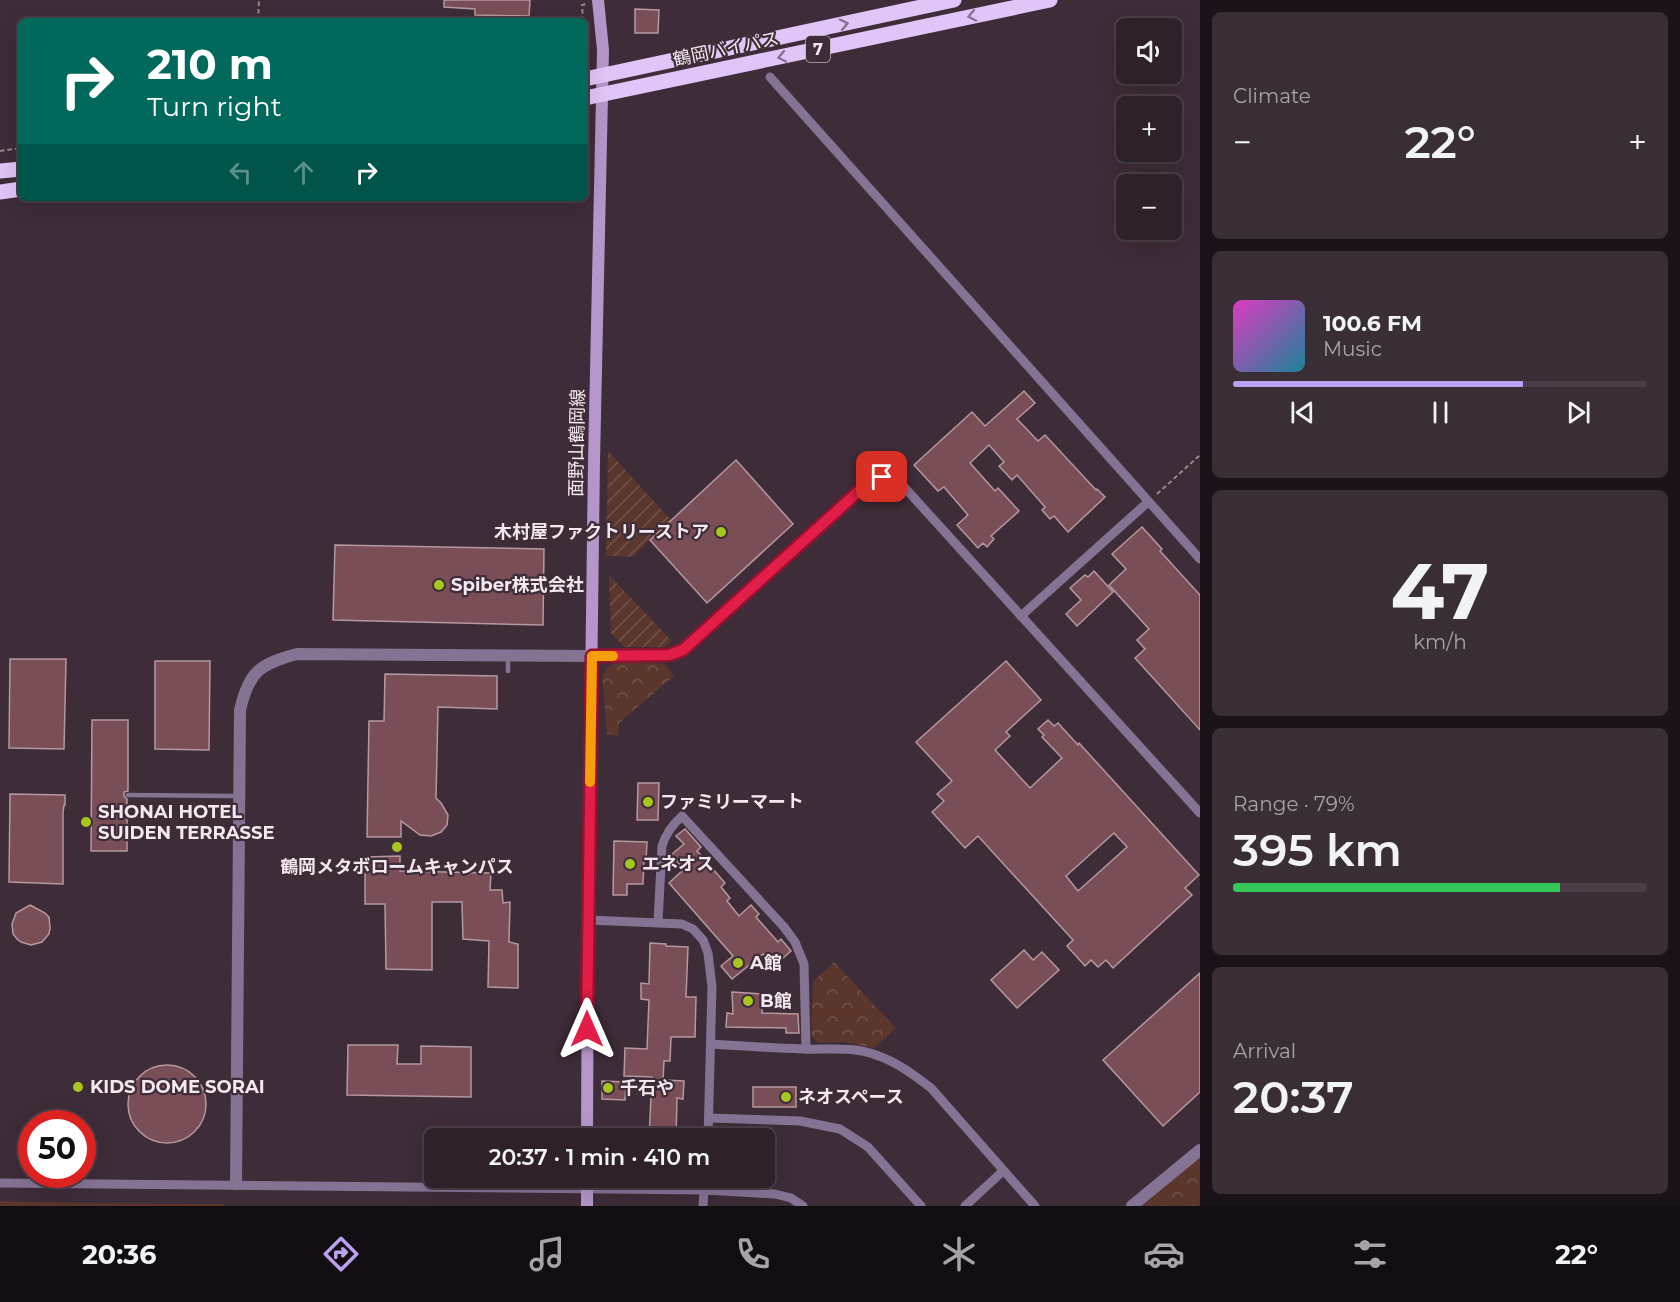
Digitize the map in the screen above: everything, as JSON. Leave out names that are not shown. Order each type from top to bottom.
[{"type":"highway","name":"鶴岡バイパス","points":[[588,78],[954,0]]},
{"type":"highway","name":"鶴岡バイパス","points":[[588,97],[1050,0]]},
{"type":"highway","points":[[0,171],[18,169]]},
{"type":"highway","points":[[0,192],[18,189]]},
{"type":"main road","name":"面野山鶴岡線","points":[[587,1128],[594,461],[603,50],[598,0]]},
{"type":"main road","points":[[586,1206],[587,1188]]},
{"type":"street","points":[[770,76],[1200,559]]},
{"type":"street","points":[[237,1184],[240,710],[245,689],[256,673],[272,661],[297,654],[669,655],[683,650],[870,481],[882,477],[891,478],[905,488],[1200,813]]},
{"type":"street","points":[[1021,616],[1148,502]]},
{"type":"street","points":[[658,922],[662,846],[666,834],[682,816],[784,927],[795,942],[804,964],[806,1049]]},
{"type":"street","points":[[588,920],[682,924],[693,929],[703,940],[708,953],[711,987],[708,1128]]},
{"type":"street","points":[[711,1044],[806,1049],[844,1048],[875,1054],[896,1063],[931,1088],[1035,1206]]},
{"type":"street","points":[[709,1118],[800,1121],[840,1130],[868,1147],[921,1206]]},
{"type":"street","points":[[1132,1206],[1200,1150]]},
{"type":"street","points":[[965,1206],[1003,1171]]},
{"type":"street","points":[[0,1183],[424,1184]]},
{"type":"street","points":[[666,1188],[775,1194],[791,1198],[803,1206]]},
{"type":"street","points":[[703,1206],[705,1190]]},
{"type":"lane","points":[[508,656],[508,671]]},
{"type":"lane","points":[[128,795],[239,796]]},
{"type":"path","points":[[258,18],[259,0]]},
{"type":"path","points":[[0,151],[18,148]]},
{"type":"path","points":[[1148,502],[1200,455]]},
{"type":"green space","points":[[608,451],[671,520],[632,557],[606,556]]},
{"type":"green space","points":[[609,575],[672,641],[664,647],[624,647],[611,633]]},
{"type":"green space","points":[[616,662],[665,664],[674,676],[619,723],[618,736],[607,734],[602,675]]},
{"type":"green space","points":[[834,962],[896,1028],[874,1048],[843,1042],[819,1043],[811,1036],[813,982]]},
{"type":"green space","points":[[1200,1157],[1200,1206],[1142,1206]]},
{"type":"green space","points":[[0,1201],[224,1204],[224,1206],[0,1206]]},
{"type":"building","points":[[444,0],[530,0],[529,16],[475,15],[475,9],[444,7]]},
{"type":"building","points":[[635,9],[659,10],[658,33],[635,33]]},
{"type":"building","points":[[1024,391],[1035,403],[1017,419],[1038,441],[1045,435],[1105,497],[1068,532],[1054,516],[1050,519],[1042,510],[1045,507],[1017,475],[1012,480],[999,466],[1004,462],[989,445],[970,463],[995,491],[998,488],[1019,511],[991,536],[994,539],[987,547],[983,543],[978,548],[957,525],[968,515],[944,487],[938,491],[914,465],[972,412],[985,426]]},
{"type":"building","name":"木村屋ファクトリーストア","points":[[736,460],[793,524],[707,603],[650,540]]},
{"type":"building","points":[[1142,527],[1162,549],[1160,551],[1200,595],[1200,730],[1135,658],[1145,649],[1137,640],[1149,629],[1109,585],[1126,569],[1112,554]]},
{"type":"building","name":"Spiber株式会社","points":[[335,545],[544,549],[543,625],[333,620]]},
{"type":"building","points":[[1094,571],[1113,592],[1077,626],[1066,614],[1081,600],[1070,588],[1085,575],[1088,577]]},
{"type":"building","points":[[10,659],[66,659],[64,749],[9,748]]},
{"type":"building","points":[[155,661],[210,661],[209,750],[155,749]]},
{"type":"building","points":[[1006,661],[1041,700],[1006,732],[1010,736],[995,750],[1030,788],[1062,758],[1042,737],[1044,735],[1038,729],[1048,720],[1054,726],[1058,723],[1199,875],[1185,888],[1192,895],[1113,968],[1106,960],[1098,967],[1091,960],[1085,966],[1067,946],[1073,940],[978,836],[965,848],[932,812],[944,801],[937,794],[952,781],[916,742]],"holes":[[[1114,833],[1127,847],[1078,891],[1066,876]]]},
{"type":"building","points":[[385,674],[497,676],[497,709],[438,707],[436,798],[448,815],[447,825],[441,832],[431,836],[420,835],[401,821],[401,837],[367,837],[369,721],[384,721]]},
{"type":"building","points":[[92,720],[128,720],[128,791],[124,792],[127,799],[127,851],[91,851]]},
{"type":"building","name":"ファミリーマート","points":[[638,783],[659,783],[658,820],[637,820]]},
{"type":"building","points":[[10,794],[65,795],[63,884],[9,882]]},
{"type":"building","points":[[685,829],[701,847],[697,851],[725,883],[721,887],[730,898],[727,901],[739,916],[751,905],[759,914],[756,917],[778,942],[781,939],[791,951],[774,966],[763,954],[732,979],[721,966],[733,956],[669,883],[684,869],[671,855],[684,844],[676,836]]},
{"type":"building","points":[[614,841],[647,842],[643,884],[627,884],[627,895],[613,895]]},
{"type":"building","points":[[400,856],[400,871],[491,873],[490,890],[502,890],[503,903],[510,902],[509,942],[518,944],[518,988],[488,987],[489,941],[463,939],[462,902],[432,902],[432,970],[386,969],[385,904],[365,904],[365,857]]},
{"type":"building","points":[[30,905],[49,917],[50,928],[49,934],[42,942],[31,945],[17,939],[13,934],[12,924],[16,913]]},
{"type":"building","points":[[650,943],[688,947],[686,997],[696,997],[695,1037],[671,1037],[670,1061],[664,1061],[663,1080],[684,1081],[683,1099],[677,1098],[676,1128],[649,1128],[652,1077],[624,1076],[625,1048],[647,1049],[649,1000],[641,999],[641,983],[649,984]]},
{"type":"building","points":[[1024,950],[1033,960],[1042,952],[1059,970],[1017,1008],[991,980]]},
{"type":"building","points":[[1200,973],[1200,1092],[1163,1126],[1103,1060]]},
{"type":"building","points":[[732,992],[763,994],[762,1013],[798,1014],[799,1033],[786,1033],[786,1028],[726,1027],[727,1013],[733,1014]]},
{"type":"building","points":[[348,1045],[398,1045],[397,1064],[421,1064],[421,1046],[471,1047],[471,1097],[347,1095]]},
{"type":"building","points":[[167,1065],[182,1068],[194,1077],[203,1089],[206,1104],[203,1119],[194,1131],[182,1140],[167,1143],[152,1140],[140,1131],[131,1119],[128,1104],[131,1089],[140,1077],[152,1068]]},
{"type":"building","points":[[602,1081],[626,1082],[625,1100],[602,1099]]},
{"type":"building","points":[[753,1087],[796,1087],[796,1107],[753,1107]]},
{"type":"slow traffic","points":[[590,782],[592,656],[613,656]]},
{"type":"place","name":"木村屋ファクトリーストア","points":[[721,532]]},
{"type":"place","name":"Spiber株式会社","points":[[439,585]]},
{"type":"place","name":"ファミリーマート","points":[[648,802]]},
{"type":"place","name":"SHONAI HOTEL SUIDEN TERRASSE","points":[[86,822]]},
{"type":"place","name":"鶴岡メタボロームキャンパス","points":[[397,847]]},
{"type":"place","name":"エネオス","points":[[630,864]]},
{"type":"place","name":"A館","points":[[738,963]]},
{"type":"place","name":"B館","points":[[748,1001]]},
{"type":"place","name":"KIDS DOME SORAI","points":[[78,1087]]},
{"type":"place","name":"千石や","points":[[608,1088]]},
{"type":"place","name":"ネオスペース","points":[[786,1097]]},
{"type":"route","points":[[587,1029],[592,656],[669,655],[683,650],[870,481],[882,477]]}]
